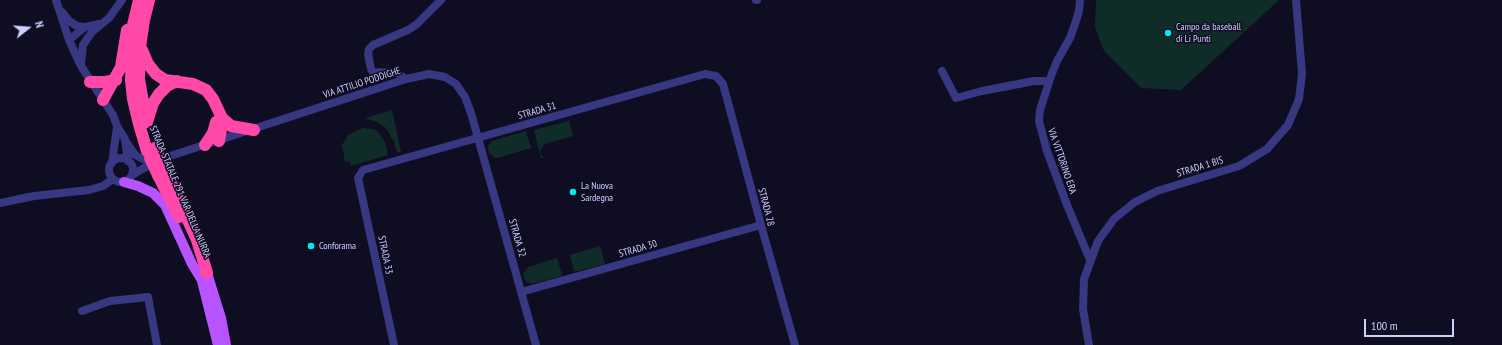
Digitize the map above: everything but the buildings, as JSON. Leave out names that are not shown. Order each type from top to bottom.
[{"type":"highway","name":"STRADA STATALE 291 VAR DELLA NURRA","points":[[149,0],[140,47],[139,79],[147,124],[149,153]]},
{"type":"highway","name":"STRADA STATALE 291 VAR DELLA NURRA","points":[[138,3],[133,25],[131,80],[133,99],[139,124],[149,153],[162,173],[194,233],[203,277]]},
{"type":"highway","points":[[103,100],[116,80],[121,67],[129,22],[138,3]]},
{"type":"highway","points":[[140,47],[148,64],[156,74],[165,80],[193,84],[206,90],[213,99],[222,118],[230,126],[254,130]]},
{"type":"highway","points":[[90,82],[116,80]]},
{"type":"highway","points":[[147,124],[153,103],[159,94],[167,86],[177,81]]},
{"type":"highway","points":[[205,145],[213,133],[217,119],[216,106]]},
{"type":"highway","points":[[219,141],[222,118]]},
{"type":"main road","points":[[124,182],[138,186],[153,193],[165,205],[192,264],[203,277]]},
{"type":"main road","name":"STRADA STATALE 291 VAR DELLA NURRA","points":[[203,277],[218,345]]},
{"type":"main road","name":"STRADA STATALE 291 VAR DELLA NURRA","points":[[203,277],[220,318],[226,345]]},
{"type":"street","points":[[69,40],[80,39],[89,30],[109,18],[122,0]]},
{"type":"street","points":[[406,79],[397,73],[373,72],[368,54],[369,49],[373,45],[408,30],[417,24],[441,0]]},
{"type":"street","name":"VIA VITTORINO ERA","points":[[1080,0],[1079,11],[1070,38],[1057,61],[1049,81],[1039,115],[1040,130],[1067,205],[1090,260]]},
{"type":"street","name":"STRADA 1 BIS","points":[[1090,344],[1083,309],[1084,279],[1098,241],[1114,219],[1135,202],[1157,191],[1239,166],[1267,149],[1288,125],[1299,99],[1302,74],[1296,0]]},
{"type":"street","points":[[57,3],[69,21],[76,26],[89,30]]},
{"type":"street","points":[[57,3],[69,40],[81,66],[90,82],[113,114],[117,126],[130,149],[135,155],[149,153],[158,160]]},
{"type":"street","points":[[81,66],[83,45],[89,30]]},
{"type":"street","points":[[942,71],[956,98],[982,91],[1034,81],[1049,81]]},
{"type":"street","name":"VIA ATTILIO PODDIGHE","points":[[205,145],[406,79],[429,74],[445,77],[456,84],[465,97],[478,137]]},
{"type":"street","name":"STRADA 31","points":[[363,170],[705,74],[716,76]]},
{"type":"street","name":"STRADA 28","points":[[716,76],[723,84],[795,345]]},
{"type":"street","points":[[117,126],[110,171],[113,179],[118,182],[124,182],[132,175],[158,160],[205,145]]},
{"type":"street","name":"STRADA 32","points":[[478,137],[536,345]]},
{"type":"street","points":[[125,139],[129,161],[133,168],[132,175]]},
{"type":"street","points":[[112,164],[118,159],[125,159],[129,161],[149,153]]},
{"type":"street","name":"STRADA 33","points":[[363,170],[358,178],[394,345]]},
{"type":"street","points":[[0,203],[34,196],[89,190],[103,186],[113,179]]},
{"type":"street","name":"STRADA 30","points":[[522,292],[761,225]]},
{"type":"street","points":[[82,311],[110,301],[148,297],[157,345]]},
{"type":"green space","name":"Campo da baseball di Li Punti","points":[[1096,0],[1279,0],[1181,90],[1141,88],[1104,51],[1095,27]]},
{"type":"green space","points":[[392,110],[401,152],[397,152],[394,142],[386,128],[377,122],[365,118]]},
{"type":"green space","points":[[569,121],[573,136],[545,144],[540,153],[544,158],[541,158],[534,130]]},
{"type":"green space","points":[[363,128],[374,129],[379,133],[385,142],[388,155],[351,166],[349,161],[345,162],[342,145],[348,135]]},
{"type":"green space","points":[[526,131],[531,148],[498,158],[489,153],[488,146],[492,141]]},
{"type":"green space","points":[[600,246],[605,264],[574,271],[570,255]]},
{"type":"green space","points":[[557,258],[562,274],[561,276],[532,284],[527,282],[524,278],[523,274],[528,267]]},
{"type":"place","name":"Campo da baseball di Li Punti","points":[[1168,33]]},
{"type":"place","name":"La Nuova Sardegna","points":[[573,192]]},
{"type":"place","name":"Conforama","points":[[311,246]]}]
